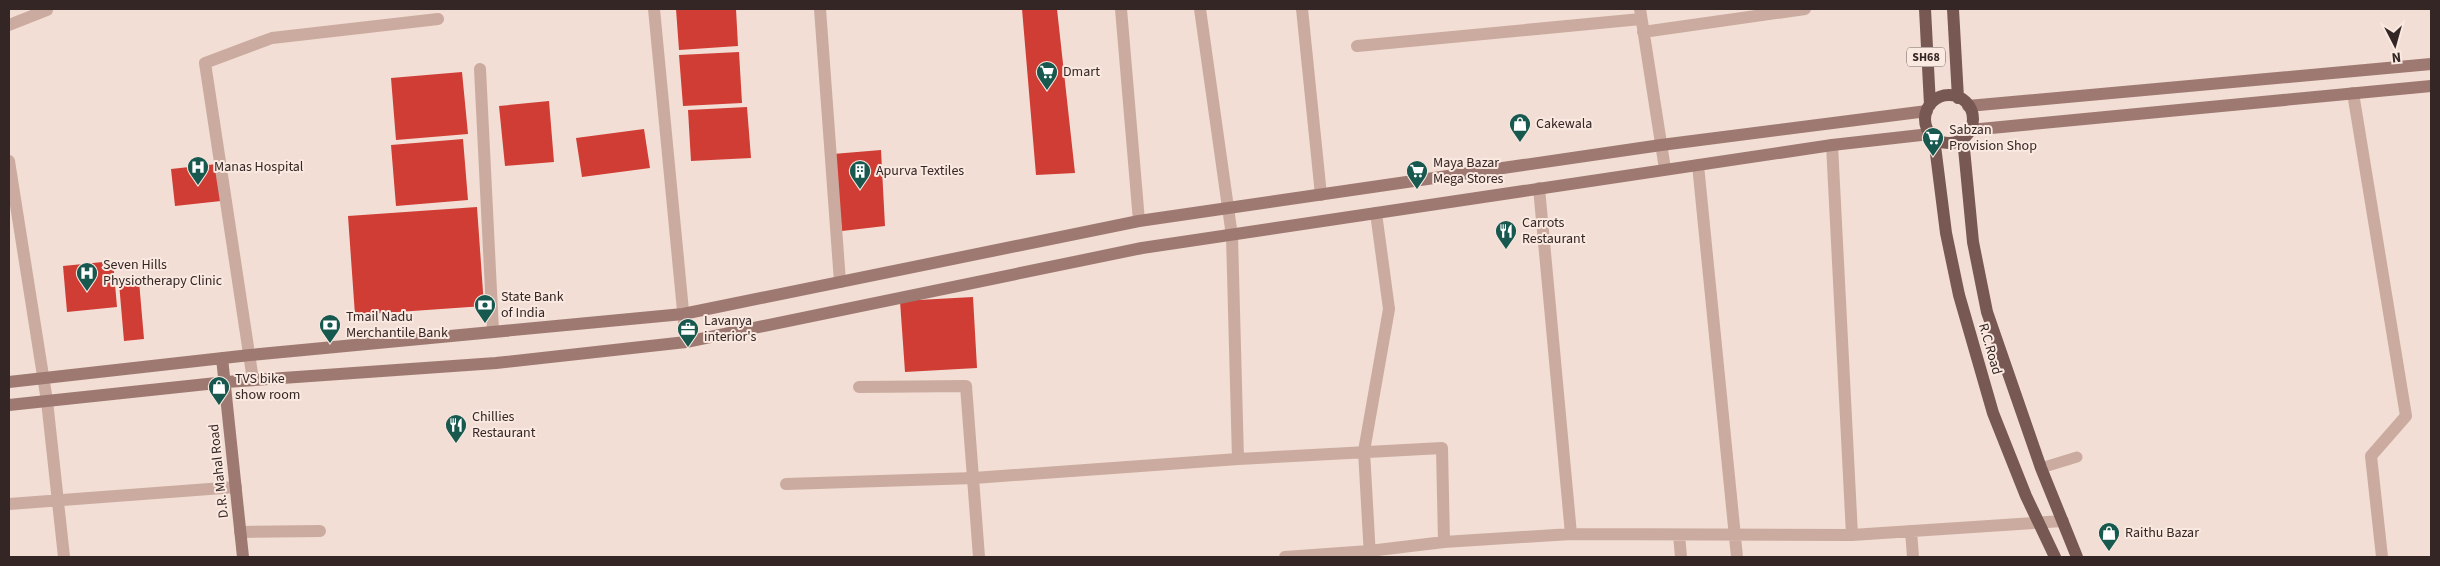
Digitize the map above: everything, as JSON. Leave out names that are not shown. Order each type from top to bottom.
[{"type":"main road","name":"SH68","points":[[1925,9],[1928,108],[1925,123],[1932,136]]},
{"type":"main road","name":"SH68","points":[[1953,9],[1963,102],[1972,117],[1967,134]]},
{"type":"main road","points":[[1928,108],[1934,100],[1946,96],[1963,102]]},
{"type":"main road","points":[[1932,136],[1952,143],[1967,134]]},
{"type":"main road","name":"R.C.Road","points":[[1967,134],[1974,242],[1987,312],[2041,468],[2077,557]]},
{"type":"main road","name":"R.C.Road","points":[[1932,136],[1946,233],[1959,295],[1993,413],[2026,496],[2055,557]]},
{"type":"street","points":[[9,25],[48,9]]},
{"type":"street","points":[[654,9],[686,342]]},
{"type":"street","points":[[820,9],[840,282]]},
{"type":"street","points":[[1121,9],[1139,221]]},
{"type":"street","points":[[1200,9],[1232,236],[1238,459]]},
{"type":"street","points":[[1302,9],[1321,195]]},
{"type":"street","points":[[1643,32],[1805,9]]},
{"type":"street","points":[[1357,46],[1641,14],[1665,169]]},
{"type":"street","points":[[253,380],[205,63],[272,38],[438,19]]},
{"type":"street","points":[[1963,102],[2431,64]]},
{"type":"street","points":[[480,69],[493,331]]},
{"type":"street","points":[[2308,75],[2310,97]]},
{"type":"street","points":[[1967,134],[2310,97],[2431,86]]},
{"type":"street","points":[[2352,93],[2406,416],[2371,456],[2382,557]]},
{"type":"street","points":[[9,382],[250,355],[683,314],[1139,221],[1928,108]]},
{"type":"street","points":[[9,405],[226,382],[496,363],[686,342],[1142,248],[1832,145],[1932,136]]},
{"type":"street","points":[[1832,145],[1852,535]]},
{"type":"street","points":[[9,161],[12,200],[44,379],[64,557]]},
{"type":"street","points":[[1698,164],[1737,557]]},
{"type":"street","points":[[1539,188],[1571,534]]},
{"type":"street","points":[[1370,554],[1364,451],[1389,309],[1376,213]]},
{"type":"street","name":"D.R. Mahal Road","points":[[222,358],[243,557]]},
{"type":"street","points":[[859,387],[966,386],[979,557]]},
{"type":"street","points":[[786,484],[974,478],[1238,459],[1442,448],[1444,542]]},
{"type":"street","points":[[9,504],[236,487]]},
{"type":"street","points":[[1285,557],[1370,554],[1444,542],[1571,534],[1852,535],[2063,521]]},
{"type":"street","points":[[240,532],[320,531]]},
{"type":"street","points":[[1911,531],[1913,557]]},
{"type":"street","points":[[1678,535],[1681,557]]},
{"type":"lane","points":[[2041,468],[2077,457]]},
{"type":"building","points":[[676,9],[736,9],[738,46],[679,50]]},
{"type":"building","name":"Dmart","points":[[1022,9],[1057,9],[1075,173],[1036,175]]},
{"type":"building","points":[[739,52],[742,103],[683,106],[679,55]]},
{"type":"building","points":[[462,72],[468,134],[396,140],[391,78]]},
{"type":"building","points":[[549,101],[554,162],[505,166],[499,106]]},
{"type":"building","points":[[747,107],[751,158],[691,161],[688,110]]},
{"type":"building","points":[[644,129],[650,168],[582,177],[576,138]]},
{"type":"building","points":[[463,139],[468,200],[396,206],[391,145]]},
{"type":"building","name":"Apurva Textiles","points":[[881,150],[885,226],[842,231],[833,154]]},
{"type":"building","points":[[217,164],[221,201],[175,206],[171,169]]},
{"type":"building","points":[[477,207],[484,306],[355,315],[348,216]]},
{"type":"building","points":[[113,261],[117,307],[67,312],[63,266]]},
{"type":"building","points":[[139,281],[144,339],[124,341],[119,283]]},
{"type":"building","points":[[973,297],[977,368],[905,372],[900,301]]},
{"type":"place","name":"Dmart","points":[[1047,91]]},
{"type":"place","name":"Cakewala","points":[[1520,143]]},
{"type":"place","name":"Sabzan Provision Shop","points":[[1933,157]]},
{"type":"place","name":"Manas Hospital","points":[[198,186]]},
{"type":"place","name":"Apurva Textiles","points":[[860,190]]},
{"type":"place","name":"Maya Bazar Mega Stores","points":[[1417,190]]},
{"type":"place","name":"Carrots Restaurant","points":[[1506,250]]},
{"type":"place","name":"Seven Hills Physiotherapy Clinic","points":[[87,292]]},
{"type":"place","name":"State Bank of India","points":[[485,324]]},
{"type":"place","name":"Tmail Nadu Merchantile Bank","points":[[330,344]]},
{"type":"place","name":"Lavanya interior's","points":[[688,348]]},
{"type":"place","name":"TVS bike show room","points":[[219,406]]},
{"type":"place","name":"Chillies Restaurant","points":[[456,444]]},
{"type":"place","name":"Raithu Bazar","points":[[2109,552]]}]
